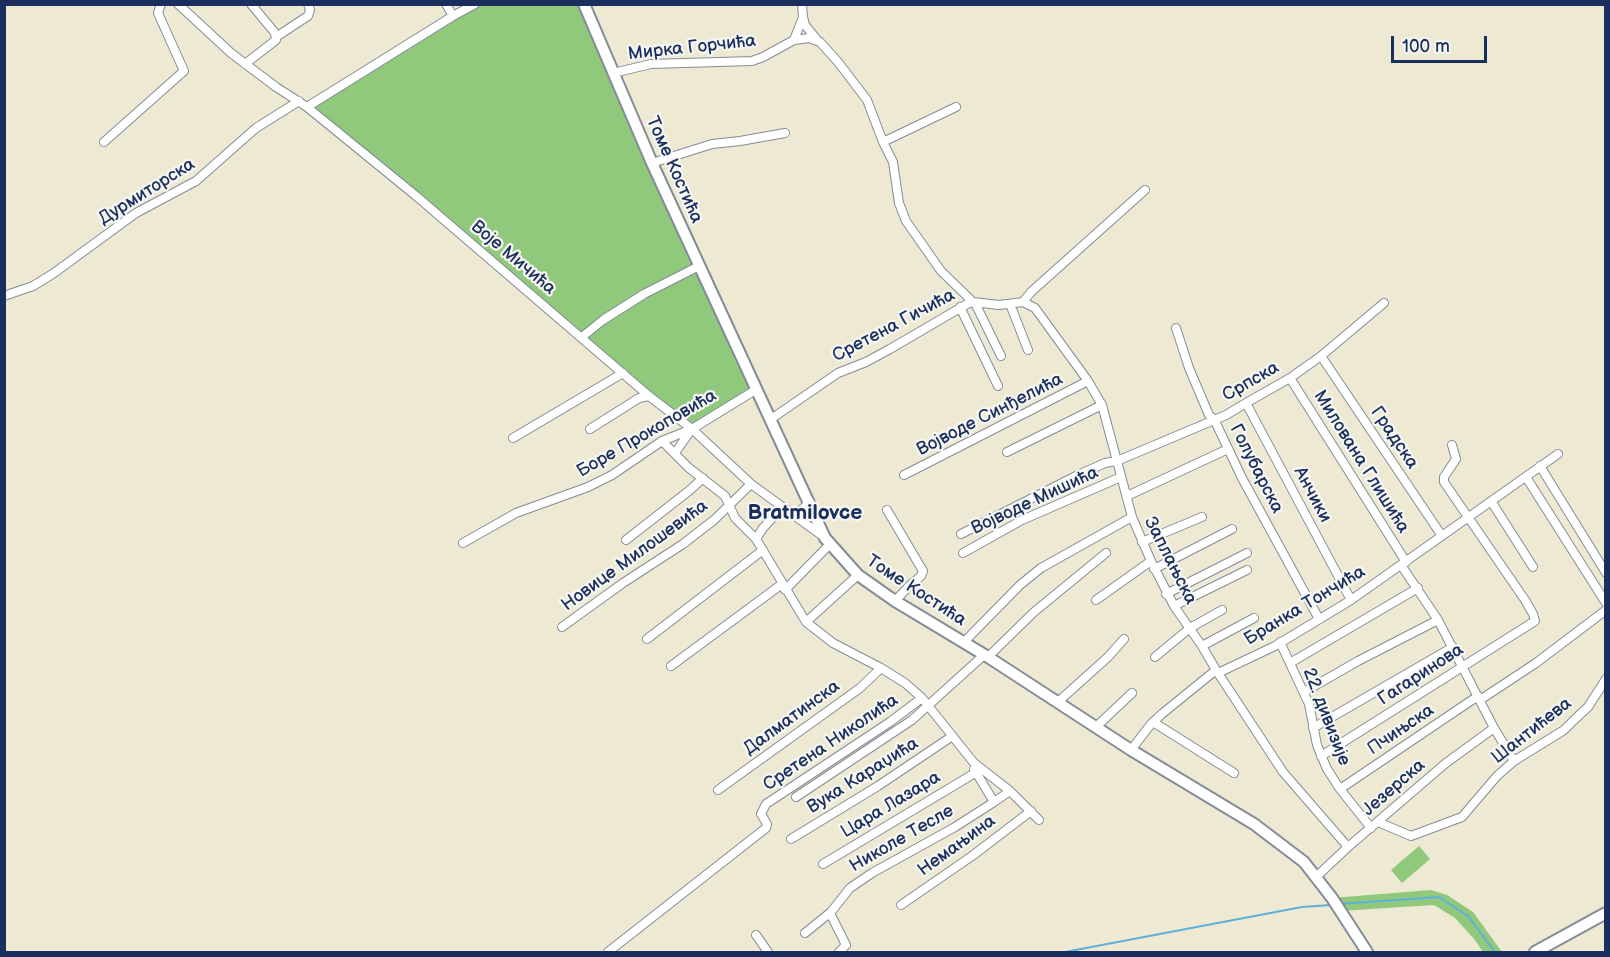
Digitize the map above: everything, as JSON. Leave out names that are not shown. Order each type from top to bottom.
[{"type":"street","points":[[104,142],[184,71],[158,13],[161,4]]},
{"type":"street","name":"Воје Мичића","points":[[178,4],[245,64],[307,106],[649,396],[692,429],[751,484],[827,541]]},
{"type":"street","points":[[251,4],[276,37]]},
{"type":"street","points":[[245,64],[273,43],[276,37],[308,16],[310,9],[308,4]]},
{"type":"street","points":[[446,4],[453,16]]},
{"type":"street","points":[[307,106],[475,4]]},
{"type":"street","points":[[802,4],[802,17],[794,40],[809,38],[819,42]]},
{"type":"street","name":"Томе Костића","points":[[587,6],[652,163],[827,541],[858,575],[895,601],[964,642],[1131,750],[1254,824],[1304,862],[1317,876],[1367,952]]},
{"type":"street","points":[[802,17],[805,25],[838,62],[867,100],[893,162],[899,203],[906,221],[941,271],[974,303],[1001,356]]},
{"type":"street","name":"Мирка Горчића","points":[[613,73],[651,64],[752,61],[794,40]]},
{"type":"street","name":"Дурмиторска","points":[[4,296],[33,286],[136,213],[196,181],[256,128],[299,101]]},
{"type":"street","points":[[883,142],[956,107]]},
{"type":"street","points":[[652,163],[712,144],[785,134]]},
{"type":"street","points":[[1023,302],[1031,292],[1145,190]]},
{"type":"street","points":[[582,337],[603,320],[644,294],[699,266]]},
{"type":"street","name":"Сретена Гичића","points":[[771,419],[838,373],[890,349],[960,307],[974,303],[1023,302]]},
{"type":"street","name":"Заплањска","points":[[1023,302],[1035,308],[1088,381],[1102,405],[1132,517],[1166,594],[1283,772],[1348,848]]},
{"type":"street","name":"Српска","points":[[961,534],[1059,483],[1106,463],[1117,461],[1246,404],[1290,378],[1321,356],[1384,303]]},
{"type":"street","points":[[1010,304],[1028,350]]},
{"type":"street","points":[[960,307],[998,386]]},
{"type":"street","name":"Голубарска","points":[[1176,328],[1189,368],[1209,415],[1214,419],[1319,619]]},
{"type":"street","name":"Градска","points":[[1321,356],[1442,536]]},
{"type":"street","points":[[513,438],[623,373]]},
{"type":"street","name":"Милована Глишића","points":[[1290,378],[1438,620],[1494,728],[1514,761]]},
{"type":"street","name":"Војводе Синђелића","points":[[904,475],[1088,381]]},
{"type":"street","name":"Боре Прокоповића","points":[[463,543],[516,513],[604,479],[662,441],[692,429],[757,389]]},
{"type":"street","points":[[590,429],[639,398],[649,396]]},
{"type":"street","name":"Анчики","points":[[1246,404],[1351,600]]},
{"type":"street","points":[[1007,452],[1102,405]]},
{"type":"street","points":[[675,453],[692,429]]},
{"type":"street","points":[[662,441],[725,496],[735,518],[756,539],[806,622],[833,643],[881,668],[922,698],[974,763],[1010,791],[1039,820]]},
{"type":"street","points":[[1452,445],[1456,459],[1444,477],[1444,482],[1468,516]]},
{"type":"street","points":[[1127,496],[1228,449]]},
{"type":"street","name":"Бранка Тончића","points":[[1131,750],[1153,722],[1217,671],[1280,642],[1351,600],[1558,454]]},
{"type":"street","points":[[1540,466],[1605,573]]},
{"type":"street","name":"Војводе Мишића","points":[[963,552],[1013,524],[1121,477]]},
{"type":"street","points":[[1526,477],[1605,603]]},
{"type":"street","points":[[626,540],[702,478]]},
{"type":"street","name":"Новице Милошевића","points":[[562,627],[714,520],[751,484]]},
{"type":"street","points":[[1491,501],[1533,567]]},
{"type":"street","points":[[756,539],[763,528],[784,509],[793,512],[800,511],[810,502]]},
{"type":"street","points":[[887,510],[923,572],[895,601]]},
{"type":"street","name":"Гагаринова","points":[[1321,756],[1520,632],[1535,619],[1468,516]]},
{"type":"street","points":[[964,642],[1020,585],[1041,568],[1132,517]]},
{"type":"street","points":[[1142,542],[1202,518]]},
{"type":"street","points":[[1096,600],[1152,565],[1232,529]]},
{"type":"street","points":[[671,666],[784,587],[827,541]]},
{"type":"street","points":[[647,639],[763,550]]},
{"type":"street","points":[[796,797],[888,737],[929,707],[1034,612],[1106,553]]},
{"type":"street","points":[[1166,594],[1247,553]]},
{"type":"street","points":[[1174,606],[1247,570]]},
{"type":"street","points":[[806,622],[858,575]]},
{"type":"street","points":[[1290,663],[1418,588]]},
{"type":"street","points":[[1155,657],[1190,628],[1222,610]]},
{"type":"street","name":"Пчињска","points":[[1340,789],[1536,663],[1605,610]]},
{"type":"street","points":[[1202,646],[1254,618]]},
{"type":"street","points":[[1304,692],[1438,620]]},
{"type":"street","points":[[1059,702],[1124,639]]},
{"type":"street","name":"22. дивизије","points":[[1280,642],[1310,704],[1313,728],[1321,756],[1340,789],[1375,825]]},
{"type":"street","points":[[1313,728],[1453,647]]},
{"type":"street","name":"Далматинска","points":[[718,790],[860,688],[881,668]]},
{"type":"street","name":"Шантићева","points":[[1375,825],[1411,836],[1462,817],[1497,776],[1514,761],[1564,730],[1588,707],[1605,679]]},
{"type":"street","points":[[1097,726],[1132,693]]},
{"type":"street","name":"Сретена Николића","points":[[608,952],[766,828],[767,824],[761,814],[766,804],[897,718],[922,698]]},
{"type":"street","points":[[1153,722],[1234,773]]},
{"type":"street","name":"Језерска","points":[[1317,876],[1446,763],[1494,728]]},
{"type":"street","name":"Вука Караџића","points":[[791,839],[878,786],[951,737]]},
{"type":"street","points":[[974,763],[975,773],[994,802]]},
{"type":"street","name":"Цара Лазара","points":[[823,864],[975,773]]},
{"type":"street","name":"Николе Тесле","points":[[805,933],[830,913],[850,888],[857,883],[955,827],[1010,791]]},
{"type":"street","name":"Немањина","points":[[901,904],[972,856],[1031,811]]},
{"type":"street","points":[[830,913],[846,945],[839,952]]},
{"type":"street","points":[[1535,952],[1605,913]]},
{"type":"street","points":[[756,935],[768,952]]},
{"type":"green space","points":[[476,5],[584,5],[757,389],[692,429],[307,107]]},
{"type":"green space","points":[[1419,846],[1430,859],[1402,883],[1391,870]]},
{"type":"green space","points":[[1431,890],[1447,895],[1473,912],[1502,952],[1483,952],[1455,918],[1434,905],[1340,911],[1332,898]]},
{"type":"waterway","points":[[1339,904],[1439,897],[1468,916],[1495,952]]},
{"type":"waterway","points":[[1065,952],[1302,907],[1331,905]]},
{"type":"district","name":"Bratmilovce","points":[[805,514]]}]
